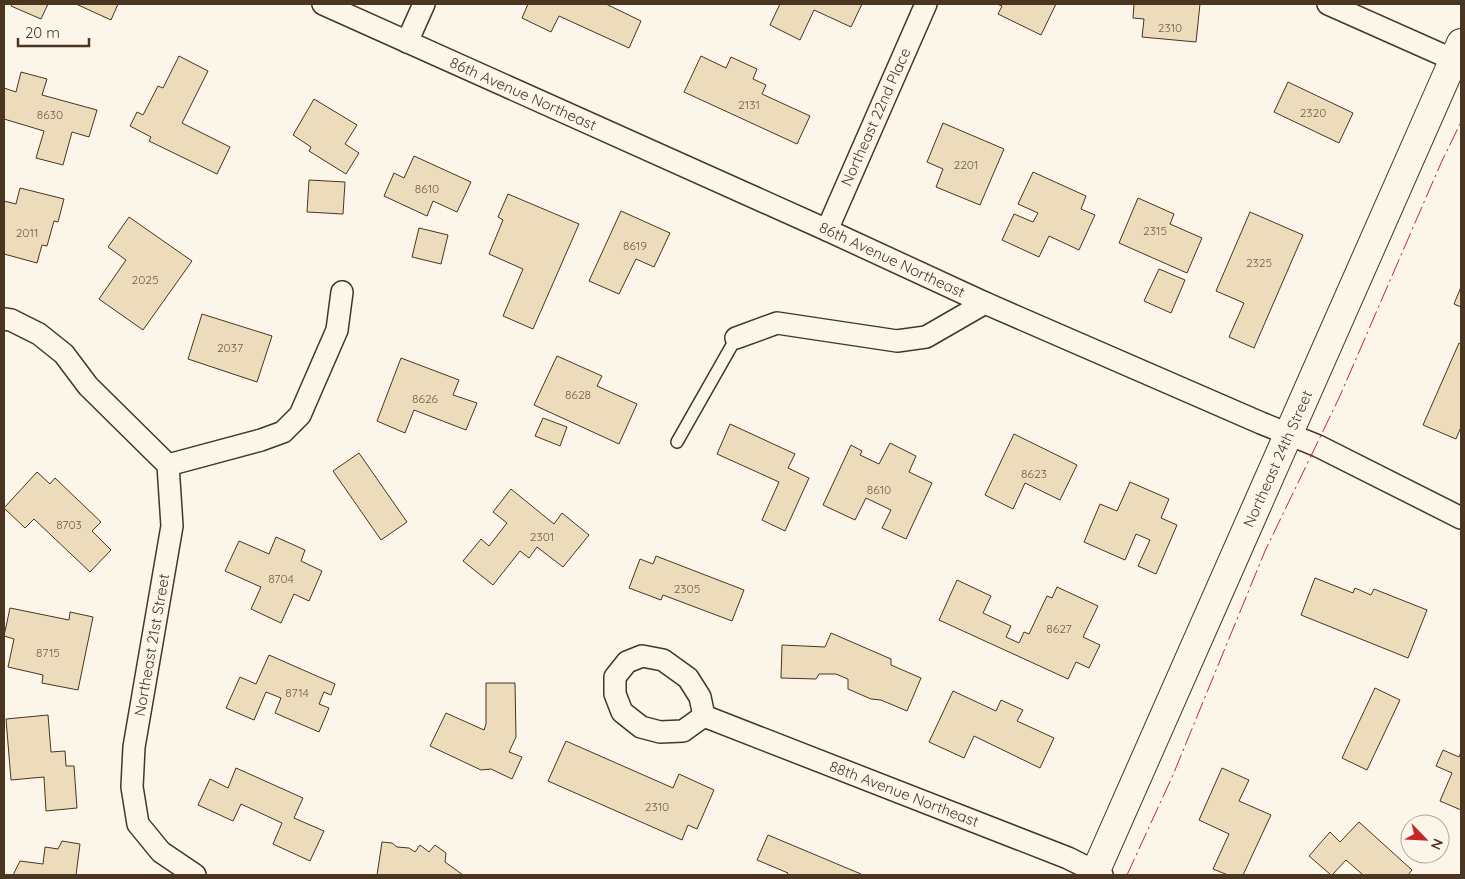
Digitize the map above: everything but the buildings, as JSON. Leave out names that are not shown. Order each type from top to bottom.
[{"type":"main road","name":"Northeast 24th Street","points":[[1097,874],[1457,52]]},
{"type":"street","name":"86th Avenue Northeast","points":[[323,4],[984,303],[1318,446],[1461,518]]},
{"type":"street","points":[[407,42],[424,4]]},
{"type":"street","name":"Northeast 22nd Place","points":[[826,230],[926,4]]},
{"type":"street","points":[[1328,4],[1457,52]]},
{"type":"street","points":[[4,319],[11,320],[39,334],[64,354],[88,386],[168,465],[261,440],[283,432],[300,416],[337,330],[342,292]]},
{"type":"street","points":[[736,338],[778,323],[897,341],[926,337],[984,303]]},
{"type":"street","name":"Northeast 21st Street","points":[[168,465],[172,526],[134,747],[132,788],[138,824],[161,852],[195,875]]},
{"type":"street","name":"88th Avenue Northeast","points":[[704,716],[1068,858],[1097,874]]},
{"type":"lane","points":[[677,442],[736,338]]},
{"type":"power","points":[[1127,875],[1173,775],[1265,551],[1339,398],[1441,163],[1461,122]]}]
